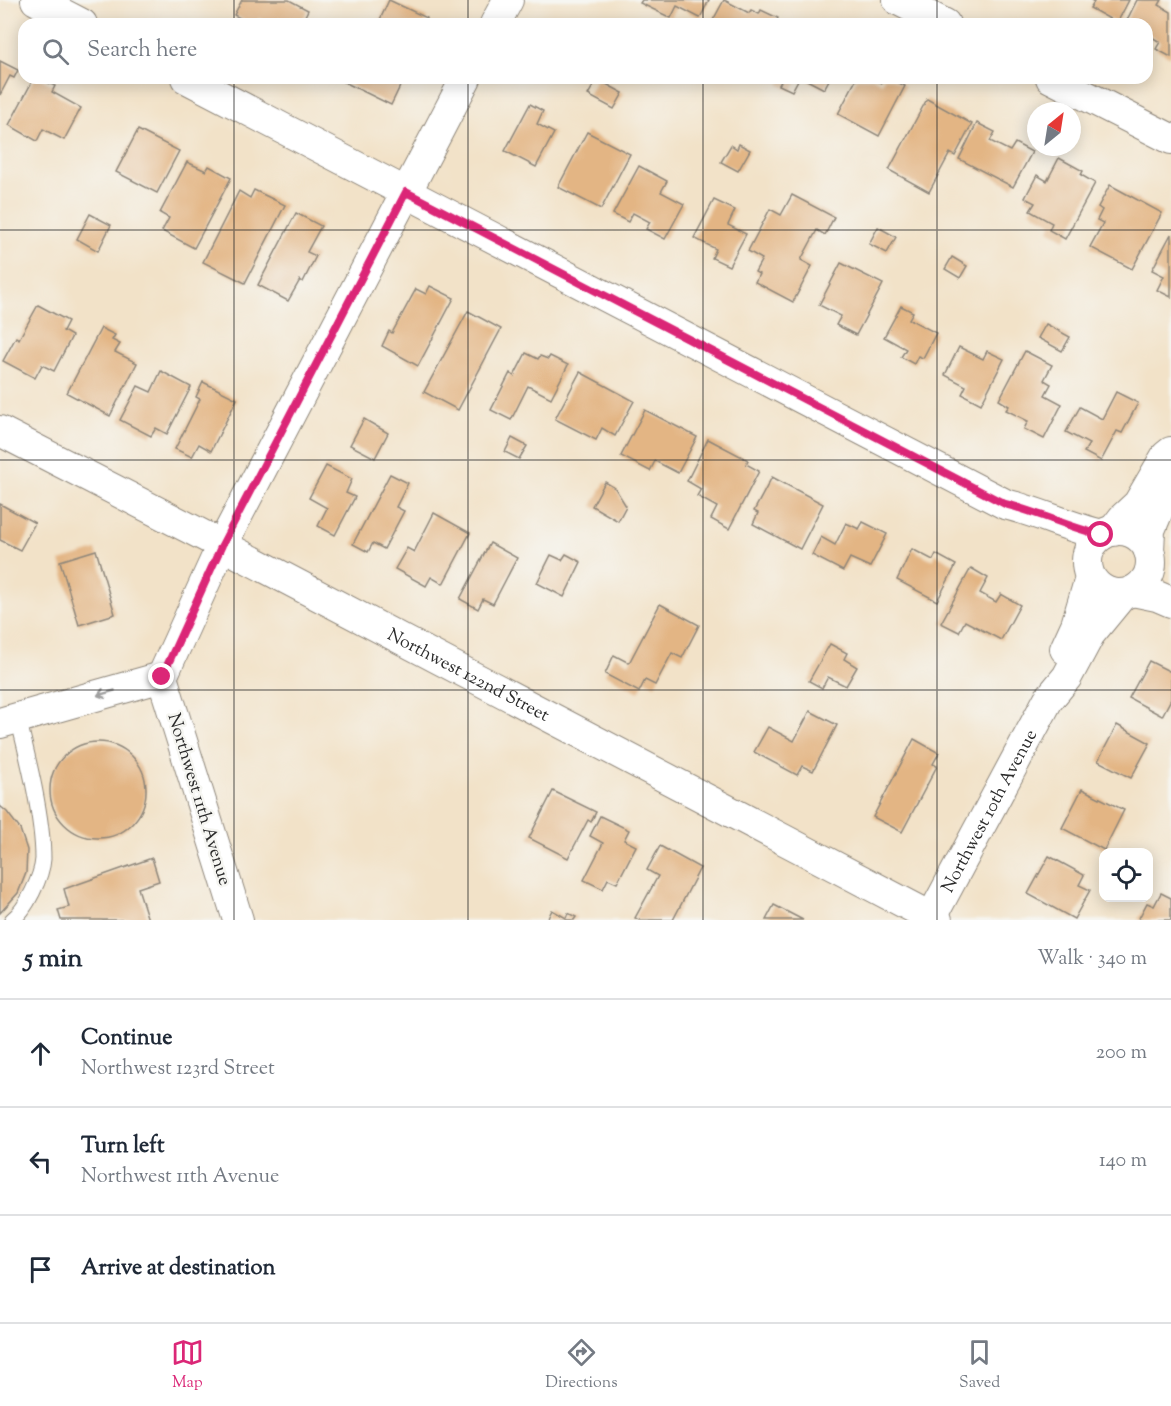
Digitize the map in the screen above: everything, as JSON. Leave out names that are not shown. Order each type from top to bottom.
[{"type":"street","points":[[36,0],[70,18]]},
{"type":"street","points":[[498,18],[508,0]]},
{"type":"street","points":[[898,0],[933,18]]},
{"type":"street","points":[[198,84],[1005,504],[1031,510],[1056,522],[1107,533],[1131,533],[1143,540],[1157,563]]},
{"type":"street","points":[[9,720],[162,677],[222,545],[463,84]]},
{"type":"street","points":[[1063,84],[1171,139]]},
{"type":"street","name":"Northwest 122nd Street","points":[[0,431],[222,545],[933,919]]},
{"type":"street","points":[[1088,572],[1087,553],[1094,541],[1107,533],[1138,504],[1166,456],[1171,452]]},
{"type":"street","points":[[1127,593],[1143,584],[1157,563],[1150,530],[1171,480]]},
{"type":"street","points":[[1005,504],[1022,520],[1067,550],[1088,572],[1098,588],[1109,593],[1157,596],[1171,602]]},
{"type":"street","name":"Northwest 10th Avenue","points":[[1048,700],[1054,672],[1076,626],[1088,572]]},
{"type":"street","name":"Northwest 10th Avenue","points":[[933,919],[1048,700],[1067,677],[1090,634],[1127,593]]},
{"type":"street","name":"Northwest 11th Avenue","points":[[162,677],[238,920]]},
{"type":"lane","points":[[9,720],[39,821],[43,861],[31,896],[20,914],[12,920]]},
{"type":"building","points":[[242,0],[289,0],[308,10],[304,18],[240,18],[234,15]]},
{"type":"building","points":[[389,0],[427,18],[381,18]]},
{"type":"building","points":[[642,0],[709,0],[700,18],[677,6],[671,18],[640,3]]},
{"type":"building","points":[[724,0],[749,13],[751,10],[759,14],[761,10],[778,18],[714,18]]},
{"type":"building","points":[[1091,0],[1129,0],[1120,18],[1108,18],[1090,8],[1094,2]]},
{"type":"building","points":[[1137,0],[1162,0],[1159,5],[1171,12],[1171,57],[1156,49],[1160,42],[1153,38],[1153,18],[1128,18]]},
{"type":"building","points":[[0,61],[18,70],[14,78],[10,76],[0,95]]},
{"type":"building","points":[[31,84],[51,84],[55,86],[52,92],[81,108],[64,140],[43,129],[37,141],[9,125]]},
{"type":"building","points":[[348,84],[401,84],[391,105]]},
{"type":"building","points":[[594,84],[606,84],[623,93],[614,109],[588,95]]},
{"type":"building","points":[[780,84],[796,84],[792,91]]},
{"type":"building","points":[[814,84],[827,84],[824,89]]},
{"type":"building","points":[[854,84],[901,84],[905,86],[879,136],[838,114]]},
{"type":"building","points":[[927,99],[972,124],[955,156],[950,153],[929,192],[889,170]]},
{"type":"building","points":[[530,104],[543,111],[537,124],[554,133],[536,167],[505,151]]},
{"type":"building","points":[[977,123],[995,132],[990,141],[1010,151],[1015,143],[1027,149],[1027,156],[1030,156],[1013,187],[959,159]]},
{"type":"building","points":[[138,130],[179,151],[157,193],[116,172]]},
{"type":"building","points":[[587,132],[630,154],[601,209],[558,187]]},
{"type":"building","points":[[739,144],[750,150],[738,171],[721,162],[731,145],[737,149]]},
{"type":"building","points":[[1059,158],[1083,171],[1081,175],[1095,183],[1065,239],[1049,230],[1052,223],[1030,211],[1035,203],[1025,198],[1037,175],[1047,181]]},
{"type":"building","points":[[187,162],[206,171],[209,166],[231,178],[194,248],[162,231],[169,218],[160,213]]},
{"type":"building","points":[[639,166],[667,181],[661,192],[684,204],[665,239],[646,229],[650,222],[633,213],[628,222],[613,214]]},
{"type":"building","points":[[1110,185],[1162,213],[1132,269],[1090,247],[1103,223],[1097,220],[1102,210],[1098,207]]},
{"type":"building","points":[[254,190],[285,205],[245,283],[203,262],[239,191],[250,198]]},
{"type":"building","points":[[792,195],[834,217],[825,235],[817,230],[801,260],[812,266],[793,302],[755,282],[759,274],[755,272],[762,259],[748,251],[770,209],[781,215]]},
{"type":"building","points":[[714,200],[735,210],[728,225],[746,234],[729,266],[712,258],[716,249],[694,238]]},
{"type":"building","points":[[296,213],[321,226],[307,252],[316,256],[303,282],[300,280],[288,301],[258,285]]},
{"type":"building","points":[[90,214],[111,225],[98,251],[77,239]]},
{"type":"building","points":[[878,227],[896,237],[887,253],[869,244]]},
{"type":"building","points":[[1171,234],[1171,297],[1157,290],[1164,276],[1152,270]]},
{"type":"building","points":[[952,257],[967,266],[960,278],[945,269]]},
{"type":"building","points":[[841,263],[883,284],[856,335],[836,325],[841,316],[819,305]]},
{"type":"building","points":[[430,286],[454,298],[418,366],[382,346],[389,331],[392,333],[416,289],[426,294]]},
{"type":"building","points":[[38,305],[68,321],[63,331],[72,336],[54,371],[42,365],[35,378],[3,361],[16,337],[19,339]]},
{"type":"building","points":[[901,306],[913,312],[909,319],[936,333],[923,358],[918,356],[914,364],[901,357],[906,349],[884,337]]},
{"type":"building","points":[[468,311],[501,329],[458,410],[424,392]]},
{"type":"building","points":[[1046,324],[1070,337],[1062,351],[1038,338]]},
{"type":"building","points":[[101,328],[115,335],[112,340],[120,344],[115,352],[137,363],[110,416],[67,393]]},
{"type":"building","points":[[959,347],[983,359],[987,351],[1004,359],[981,404],[962,394],[966,386],[945,375]]},
{"type":"building","points":[[1025,351],[1052,365],[1044,380],[1051,384],[1045,395],[1062,404],[1044,439],[1024,429],[1028,421],[1006,410],[1009,406],[999,400]]},
{"type":"building","points":[[526,353],[538,359],[540,356],[548,359],[550,356],[568,365],[551,398],[528,386],[511,420],[491,410],[510,373],[514,376]]},
{"type":"building","points":[[161,371],[191,387],[167,434],[156,428],[151,436],[120,420],[138,386],[151,392]]},
{"type":"building","points":[[580,372],[634,401],[615,436],[602,428],[596,440],[555,419]]},
{"type":"building","points":[[203,382],[237,399],[211,451],[199,444],[192,457],[175,449],[200,399],[196,397]]},
{"type":"building","points":[[1116,392],[1138,403],[1122,433],[1117,431],[1101,461],[1084,452],[1089,444],[1066,432],[1080,407],[1102,419]]},
{"type":"building","points":[[645,410],[697,437],[678,473],[655,461],[650,471],[621,456]]},
{"type":"building","points":[[364,419],[388,433],[375,458],[350,445]]},
{"type":"building","points":[[512,438],[527,446],[519,459],[505,452]]},
{"type":"building","points":[[708,439],[748,460],[746,464],[759,471],[729,529],[711,519],[717,507],[697,496],[701,489],[687,481]]},
{"type":"building","points":[[326,466],[352,479],[346,493],[355,497],[335,535],[318,526],[327,508],[309,498]]},
{"type":"building","points":[[390,474],[408,483],[396,507],[404,511],[384,549],[373,543],[368,552],[353,544]]},
{"type":"building","points":[[772,477],[823,504],[800,549],[753,524],[758,513],[754,511]]},
{"type":"building","points":[[605,482],[615,488],[626,506],[618,521],[592,506]]},
{"type":"building","points":[[0,504],[35,523],[20,550],[0,540]]},
{"type":"building","points":[[434,513],[470,533],[443,584],[431,577],[426,586],[395,569],[407,548],[414,552]]},
{"type":"building","points":[[863,522],[887,534],[870,567],[850,558],[843,571],[812,555],[821,537],[835,545],[846,523],[859,529]]},
{"type":"building","points":[[490,543],[517,558],[493,604],[483,599],[478,609],[460,599]]},
{"type":"building","points":[[912,549],[933,560],[936,554],[956,565],[937,601],[897,580]]},
{"type":"building","points":[[96,550],[115,614],[79,625],[60,561]]},
{"type":"building","points":[[566,554],[581,562],[564,597],[537,583],[551,555],[562,560]]},
{"type":"building","points":[[971,568],[988,578],[980,593],[996,602],[1001,594],[1020,605],[1001,640],[965,621],[959,632],[941,623]]},
{"type":"building","points":[[660,604],[699,625],[682,658],[672,653],[655,685],[645,680],[639,692],[605,674],[614,655],[629,663]]},
{"type":"building","points":[[830,644],[847,653],[844,659],[857,667],[846,686],[828,677],[822,688],[809,681]]},
{"type":"building","points":[[1149,661],[1171,672],[1171,699],[1162,716],[1129,698]]},
{"type":"building","points":[[810,711],[837,725],[813,771],[802,766],[797,775],[754,752],[768,727],[794,741]]},
{"type":"building","points":[[1117,725],[1150,743],[1131,778],[1098,761]]},
{"type":"building","points":[[914,739],[939,753],[933,764],[937,766],[902,832],[873,817]]},
{"type":"building","points":[[98,742],[116,746],[132,756],[142,772],[146,790],[142,808],[132,824],[116,834],[98,838],[80,834],[64,824],[54,808],[50,790],[54,772],[64,756],[80,746]]},
{"type":"building","points":[[1082,789],[1124,810],[1105,848],[1100,848],[1062,828]]},
{"type":"building","points":[[553,791],[596,812],[591,822],[588,820],[568,858],[529,838]]},
{"type":"building","points":[[0,806],[20,829],[27,850],[26,873],[18,893],[0,913]]},
{"type":"building","points":[[600,816],[629,830],[624,840],[636,846],[617,883],[608,879],[603,889],[584,880],[603,843],[590,836]]},
{"type":"building","points":[[660,846],[700,868],[673,920],[639,920],[635,918],[658,876],[647,870]]},
{"type":"building","points":[[1049,856],[1084,875],[1079,885],[1090,890],[1074,919],[1028,894]]},
{"type":"building","points":[[152,858],[159,881],[138,888],[148,920],[61,920],[58,910],[69,907],[64,889]]},
{"type":"building","points":[[1161,893],[1171,898],[1171,920],[1138,920],[1147,903],[1154,906]]},
{"type":"building","points":[[774,905],[803,920],[766,920]]},
{"type":"building","points":[[552,910],[566,918],[568,913],[576,917],[574,920],[547,920]]},
{"type":"route","points":[[162,677],[222,545],[406,192],[1005,504],[1031,510],[1056,522],[1101,535]]}]
